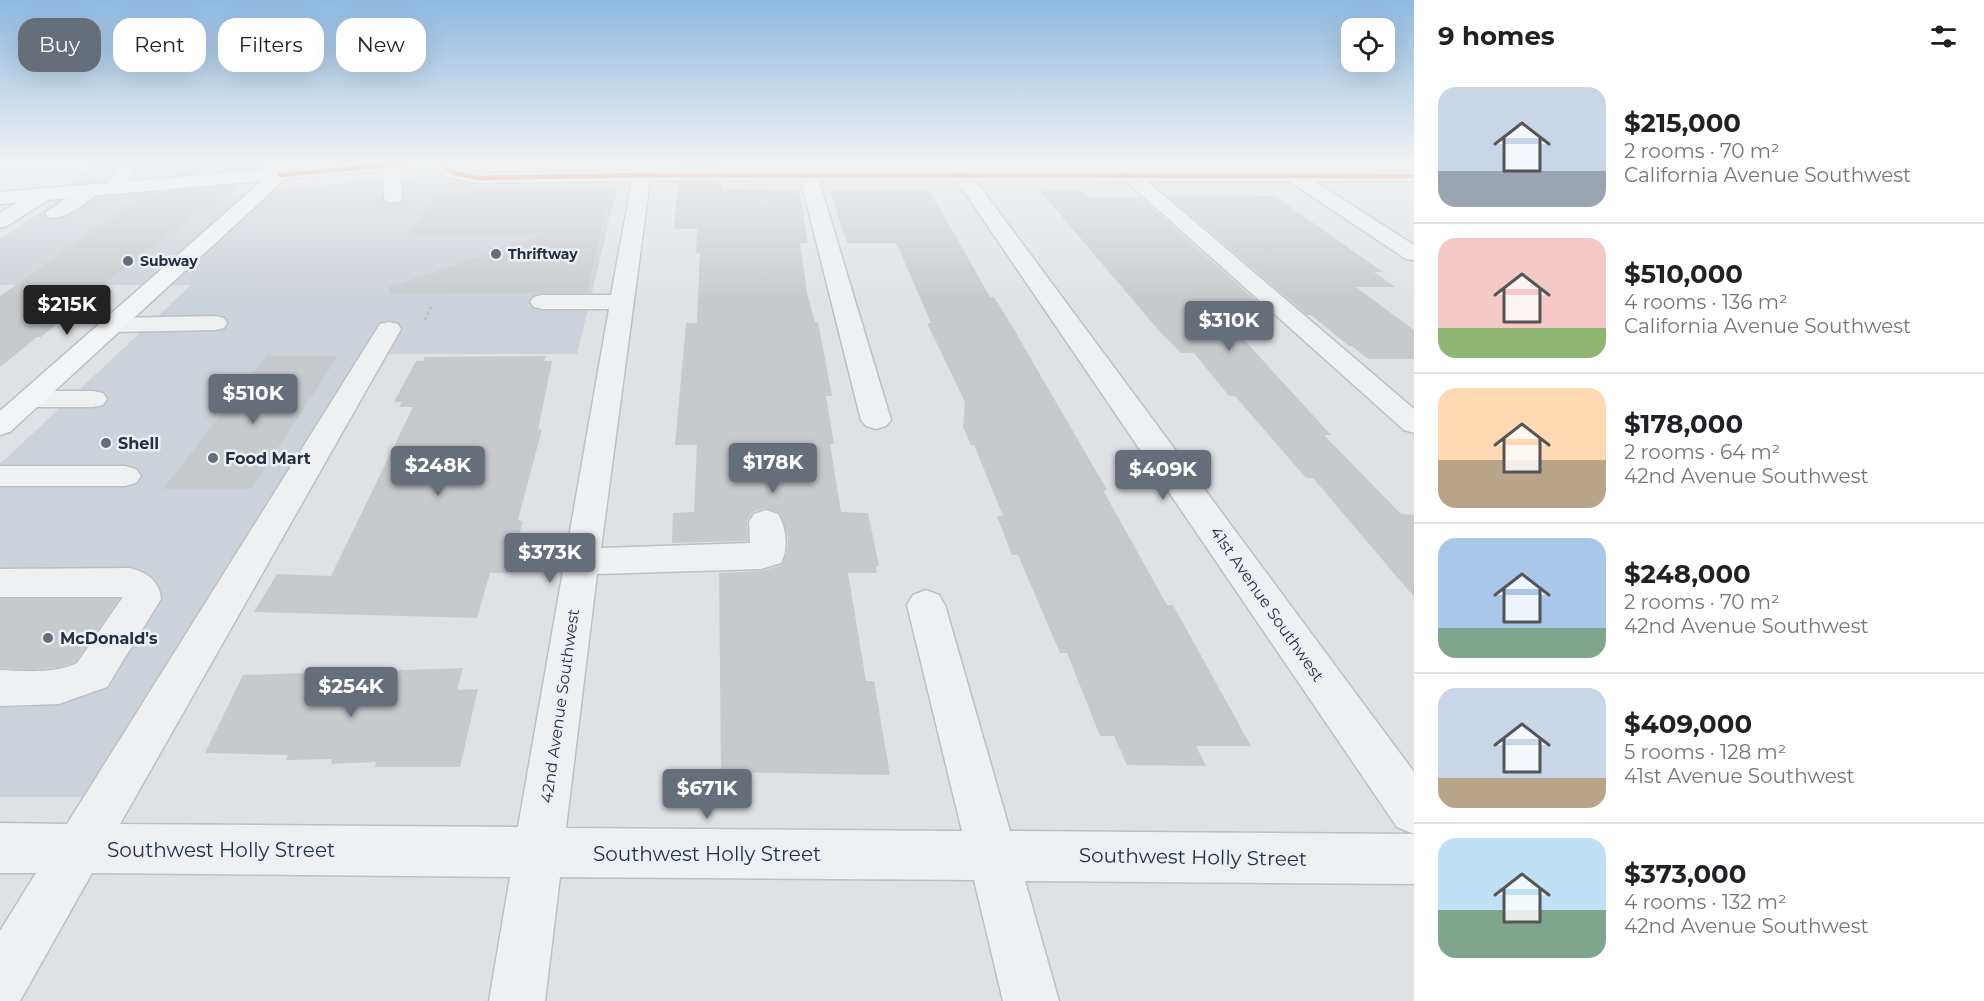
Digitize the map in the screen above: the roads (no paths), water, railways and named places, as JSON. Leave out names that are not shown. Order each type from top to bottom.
[{"type":"main road","points":[[0,426],[242,209]]},
{"type":"street","points":[[0,222],[23,209]]},
{"type":"street","points":[[55,213],[62,209]]},
{"type":"street","name":"42nd Avenue Southwest","points":[[517,1001],[581,562],[637,209]]},
{"type":"street","points":[[817,209],[876,420]]},
{"type":"street","name":"41st Avenue Southwest","points":[[986,209],[1414,811]]},
{"type":"street","points":[[1168,209],[1414,424]]},
{"type":"street","points":[[1344,209],[1414,254]]},
{"type":"street","points":[[542,302],[622,302]]},
{"type":"street","points":[[113,325],[215,323]]},
{"type":"street","points":[[0,982],[389,330]]},
{"type":"street","points":[[30,399],[93,399]]},
{"type":"street","points":[[0,476],[125,476]]},
{"type":"street","points":[[581,562],[761,556],[768,554],[765,522]]},
{"type":"street","points":[[0,583],[130,582],[138,585],[142,591],[142,598],[92,675],[71,686],[0,688]]},
{"type":"street","points":[[926,605],[1031,1001]]},
{"type":"street","name":"Southwest Holly Street","points":[[0,848],[1414,860]]},
{"type":"place","name":"Thriftway","points":[[496,254]]},
{"type":"place","name":"Subway","points":[[128,261]]},
{"type":"place","name":"Shell","points":[[106,443]]},
{"type":"place","name":"Food Mart","points":[[213,458]]},
{"type":"place","name":"McDonald's","points":[[48,638]]}]
